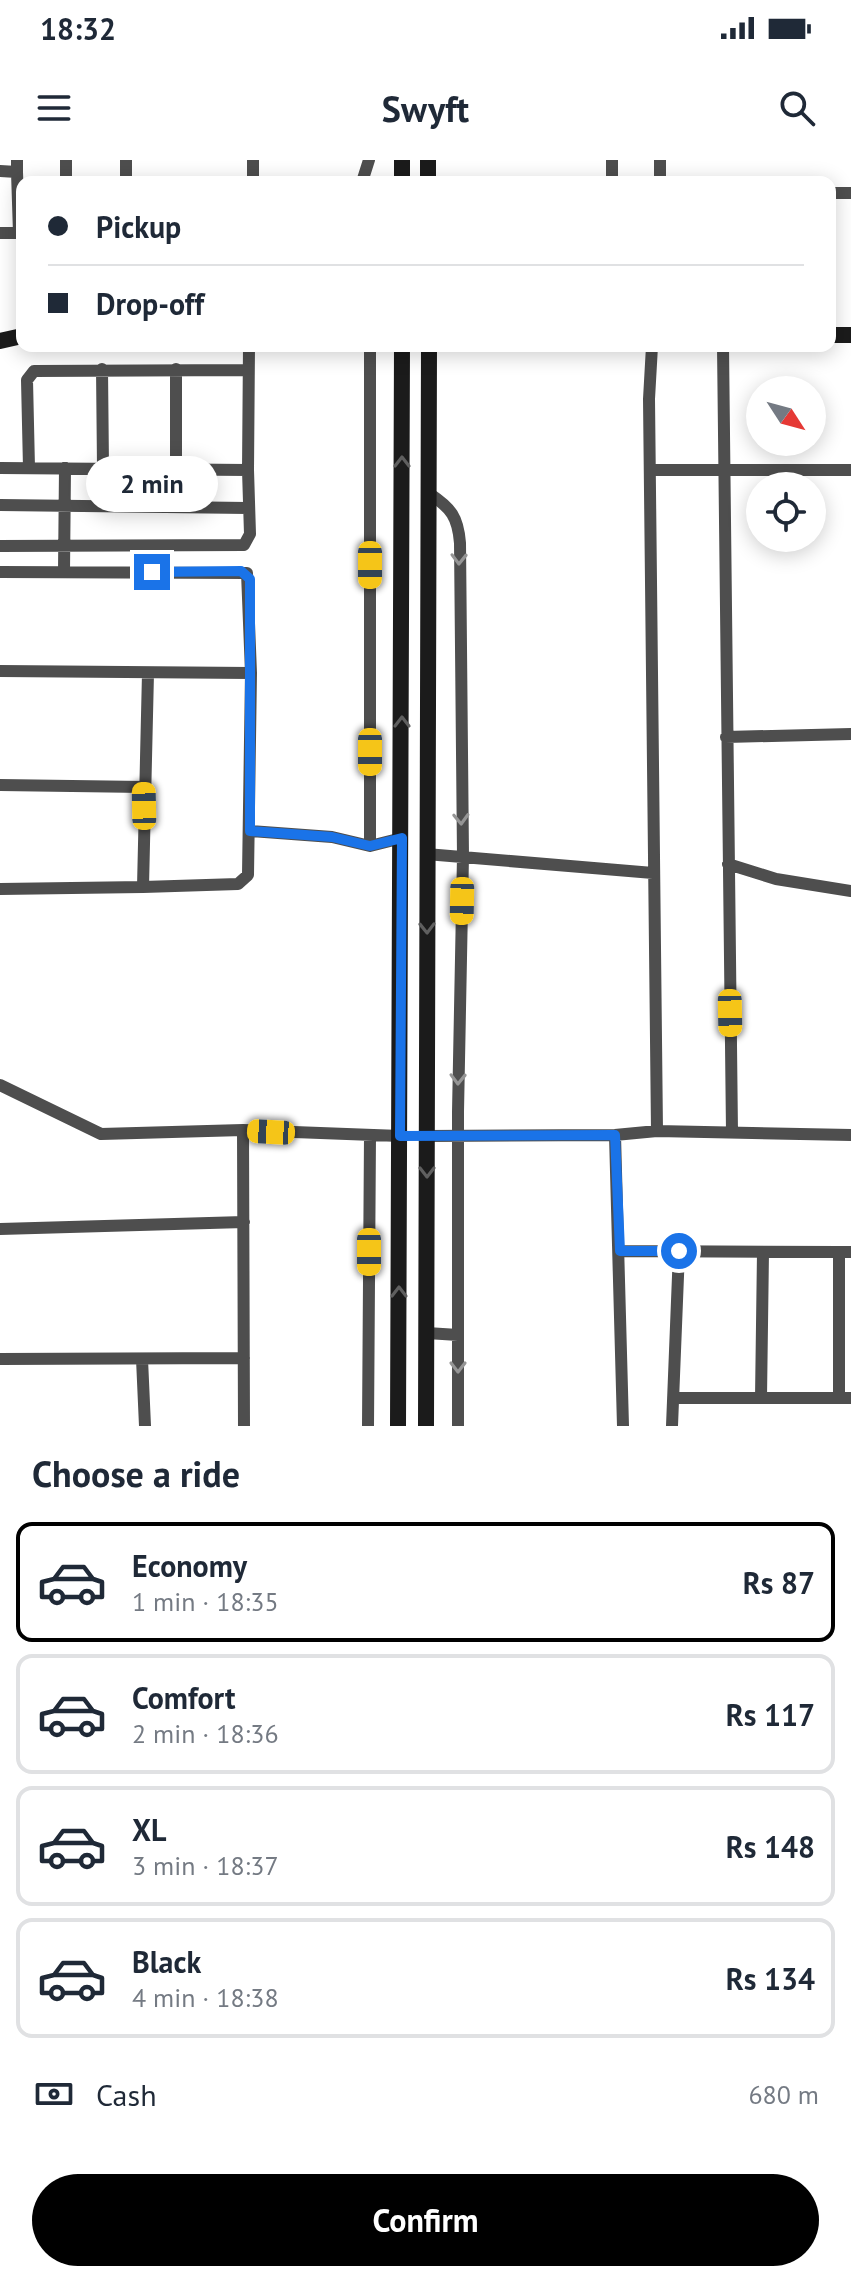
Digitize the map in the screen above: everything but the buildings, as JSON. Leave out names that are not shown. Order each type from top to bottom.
[{"type":"main road","points":[[398,1426],[402,352]]},
{"type":"main road","points":[[426,1426],[429,352]]},
{"type":"main road","points":[[400,1136],[427,1136]]},
{"type":"main road","points":[[399,1335],[427,1333]]},
{"type":"street","points":[[0,171],[17,166]]},
{"type":"street","points":[[0,546],[244,545],[250,534],[249,352]]},
{"type":"street","points":[[370,352],[370,846]]},
{"type":"street","points":[[652,352],[650,470],[657,1131]]},
{"type":"street","points":[[723,352],[732,1132]]},
{"type":"street","points":[[29,468],[30,374],[40,369],[248,370]]},
{"type":"street","points":[[102,369],[103,467]]},
{"type":"street","points":[[176,369],[176,469]]},
{"type":"street","points":[[0,468],[248,470]]},
{"type":"street","points":[[64,572],[65,468]]},
{"type":"street","points":[[650,470],[851,470]]},
{"type":"street","points":[[430,494],[450,507],[458,520],[463,856],[458,1133],[458,1426]]},
{"type":"street","points":[[0,505],[248,508]]},
{"type":"street","points":[[0,572],[247,573],[251,673],[250,831],[244,882],[0,889]]},
{"type":"street","points":[[0,671],[251,673]]},
{"type":"street","points":[[143,887],[148,673]]},
{"type":"street","points":[[726,737],[851,734]]},
{"type":"street","points":[[0,785],[144,787]]},
{"type":"street","points":[[250,831],[332,837],[370,846],[402,838]]},
{"type":"street","points":[[426,854],[653,873]]},
{"type":"street","points":[[728,864],[776,879],[851,891]]},
{"type":"street","points":[[0,1085],[101,1134],[243,1130],[400,1136]]},
{"type":"street","points":[[243,1130],[244,1426]]},
{"type":"street","points":[[427,1136],[458,1133],[615,1135],[657,1131],[851,1135]]},
{"type":"street","points":[[368,1426],[370,1135]]},
{"type":"street","points":[[615,1135],[623,1426]]},
{"type":"street","points":[[0,1229],[244,1222]]},
{"type":"street","points":[[620,1251],[845,1252],[845,1398],[674,1398]]},
{"type":"street","points":[[672,1426],[679,1251]]},
{"type":"street","points":[[761,1398],[763,1252]]},
{"type":"street","points":[[427,1333],[458,1335]]},
{"type":"street","points":[[0,1359],[244,1358]]},
{"type":"street","points":[[142,1359],[145,1426]]},
{"type":"route","points":[[152,572],[241,571],[247,573],[250,579],[250,831],[332,837],[370,846],[402,838],[400,1136],[458,1133],[615,1135],[620,1251],[679,1251]]}]
